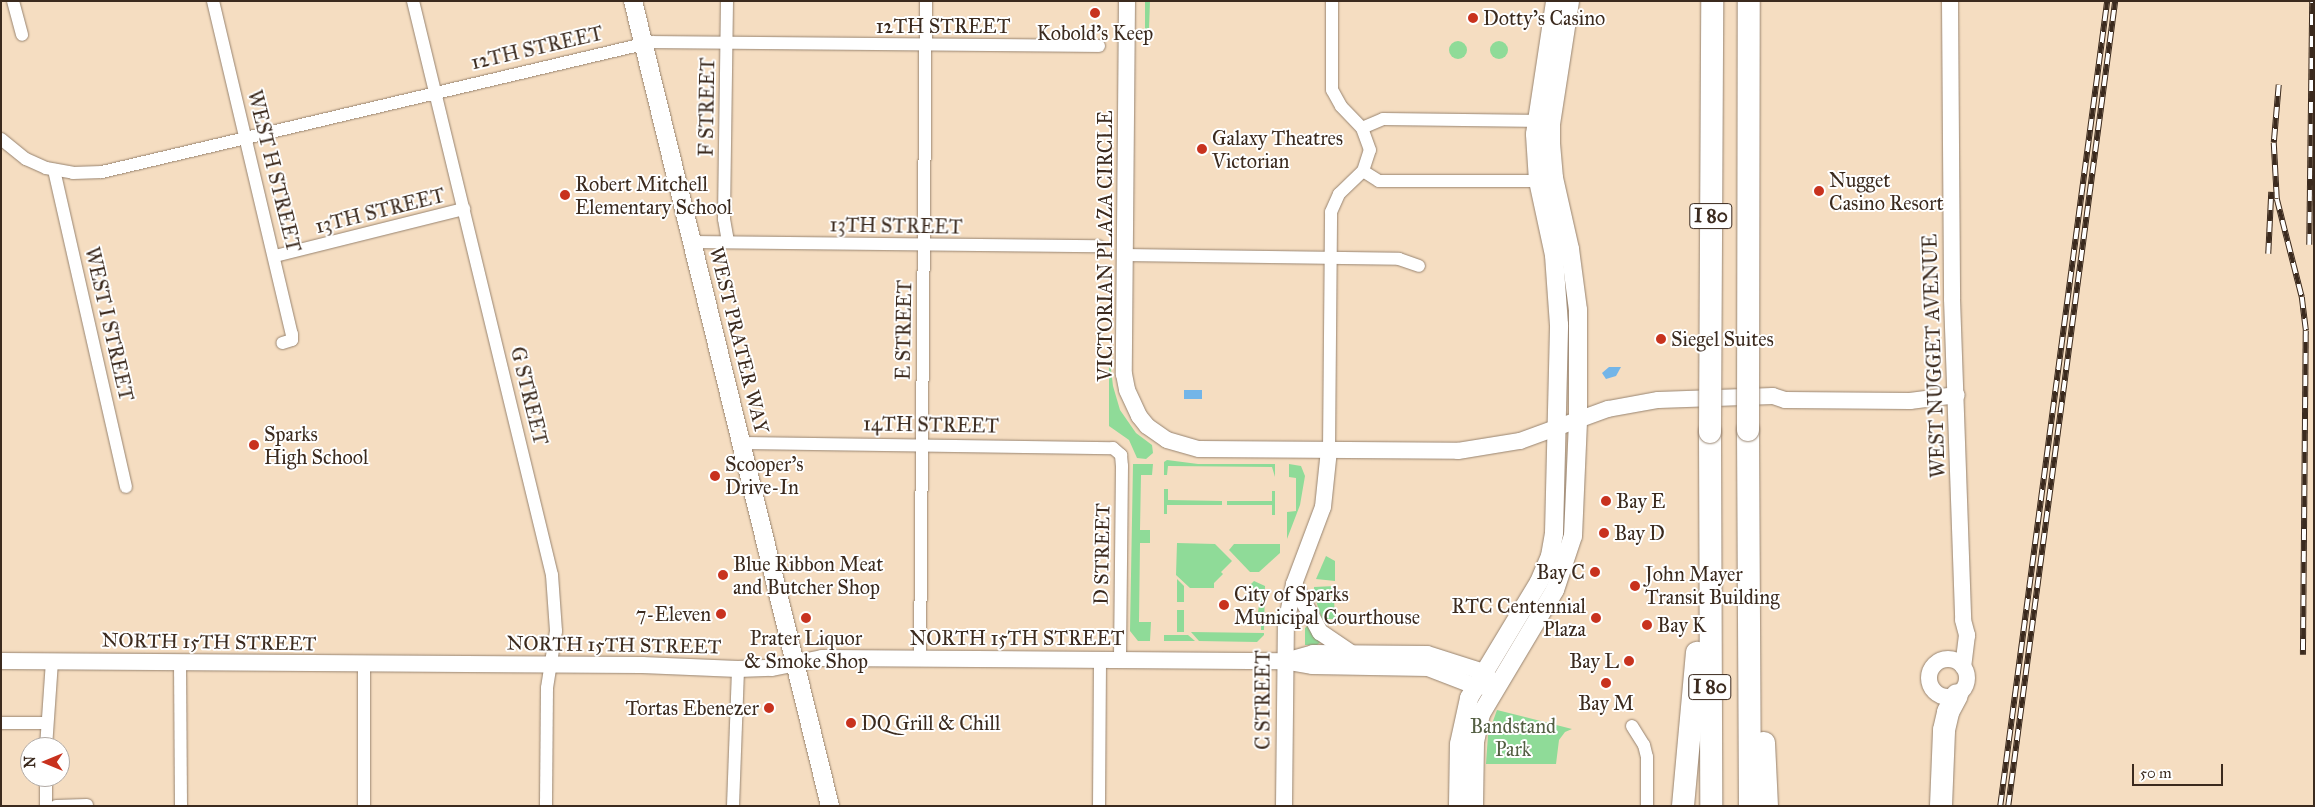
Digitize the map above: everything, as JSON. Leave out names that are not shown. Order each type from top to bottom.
[{"type":"highway","name":"I 80","points":[[1711,806],[1712,1]]},
{"type":"highway","name":"I 80","points":[[1750,1],[1748,430],[1750,806]]},
{"type":"highway","points":[[1683,806],[1699,636],[1710,568]]},
{"type":"highway","points":[[1750,591],[1760,652],[1768,806]]},
{"type":"highway","points":[[1941,806],[1944,730],[1948,712],[1957,695]]},
{"type":"main road","name":"WEST PRATER WAY","points":[[633,1],[743,444],[830,806]]},
{"type":"main road","points":[[1458,806],[1460,731],[1479,679],[1539,582],[1550,556],[1558,429],[1560,348],[1555,261],[1546,181],[1544,121],[1555,1]]},
{"type":"main road","points":[[1544,121],[1570,1]]},
{"type":"main road","points":[[1474,806],[1476,733],[1481,714],[1548,602],[1566,564],[1576,507],[1578,310],[1570,249],[1546,181]]},
{"type":"street","points":[[13,1],[22,35]]},
{"type":"street","name":"WEST H STREET","points":[[213,1],[247,136],[293,337],[282,343]]},
{"type":"street","name":"G STREET","points":[[412,1],[550,563],[556,620],[552,665],[547,688],[546,806]]},
{"type":"street","name":"F STREET","points":[[727,1],[724,218],[728,242]]},
{"type":"street","name":"E STREET","points":[[920,658],[926,1]]},
{"type":"street","name":"VICTORIAN PLAZA CIRCLE","points":[[1127,1],[1124,374],[1131,402],[1147,426],[1166,440],[1199,450],[1458,451],[1513,443],[1558,429]]},
{"type":"street","points":[[1329,450],[1330,258],[1333,206],[1339,194],[1363,171],[1370,150],[1362,128],[1341,106],[1332,90],[1332,1]]},
{"type":"street","name":"WEST NUGGET AVENUE","points":[[1950,1],[1952,299],[1957,396],[1963,620],[1967,635],[1963,667]]},
{"type":"street","name":"12TH STREET","points":[[1,139],[26,159],[54,170],[83,173],[112,170],[247,136],[643,43],[726,42],[1099,46]]},
{"type":"street","points":[[1362,128],[1383,119],[1544,121]]},
{"type":"street","name":"WEST I STREET","points":[[54,170],[126,487]]},
{"type":"street","points":[[1363,171],[1379,181],[1546,181]]},
{"type":"street","name":"13TH STREET","points":[[275,256],[464,209]]},
{"type":"street","name":"13TH STREET","points":[[692,242],[1099,246]]},
{"type":"street","points":[[1124,255],[1399,259],[1419,266]]},
{"type":"street","points":[[1558,429],[1608,408],[1658,400],[1731,396],[1867,401],[1957,396]]},
{"type":"street","name":"14TH STREET","points":[[743,444],[1101,447],[1118,450]]},
{"type":"street","name":"D STREET","points":[[1118,450],[1122,466],[1120,660]]},
{"type":"street","name":"C STREET","points":[[1284,806],[1284,661],[1286,624],[1294,584],[1323,507],[1329,450]]},
{"type":"street","points":[[1294,584],[1320,632],[1352,653]]},
{"type":"street","name":"WEST NUGGET AVENUE","points":[[1939,662],[1951,650],[1963,620]]},
{"type":"street","name":"NORTH 15TH STREET","points":[[1284,661],[1313,653],[1427,654],[1496,687]]},
{"type":"street","name":"NORTH 15TH STREET","points":[[1,662],[738,668],[796,663],[822,658],[1284,661],[1312,666],[1428,668],[1479,679]]},
{"type":"street","points":[[1099,806],[1100,660]]},
{"type":"street","points":[[1952,660],[1963,667],[1966,685],[1957,695],[1944,697],[1933,690],[1930,672],[1939,662],[1952,660]]},
{"type":"street","points":[[46,737],[52,662]]},
{"type":"street","points":[[180,663],[181,806]]},
{"type":"street","points":[[364,665],[364,806]]},
{"type":"street","points":[[733,806],[738,668]]},
{"type":"street","points":[[1,723],[46,723]]},
{"type":"street","points":[[1632,726],[1644,744],[1647,756],[1647,806]]},
{"type":"street","points":[[46,787],[46,806]]},
{"type":"street","points":[[56,806],[87,805]]},
{"type":"green space","points":[[1145,1],[1150,1],[1149,29],[1145,29]]},
{"type":"green space","points":[[1458,41],[1464,44],[1467,50],[1464,56],[1458,59],[1452,56],[1449,50],[1452,44]]},
{"type":"green space","points":[[1495,41],[1503,41],[1508,46],[1506,57],[1495,59],[1490,54],[1490,46]]},
{"type":"green space","points":[[1109,353],[1113,386],[1120,410],[1136,433],[1152,445],[1153,453],[1146,459],[1137,458],[1129,440],[1109,426]]},
{"type":"green space","points":[[1167,460],[1198,464],[1275,464],[1275,477],[1272,467],[1168,466],[1167,475],[1164,475],[1164,462]]},
{"type":"green space","points":[[1133,464],[1153,464],[1152,475],[1141,475],[1140,530],[1150,530],[1150,543],[1140,543],[1139,622],[1151,622],[1150,641],[1138,641],[1130,631]]},
{"type":"green space","points":[[1289,464],[1301,466],[1305,476],[1300,505],[1287,539],[1287,512],[1296,511],[1296,478],[1289,477]]},
{"type":"green space","points":[[1164,489],[1168,489],[1168,500],[1222,501],[1222,505],[1167,505],[1167,514],[1164,514]]},
{"type":"green space","points":[[1272,491],[1275,491],[1275,515],[1272,515],[1272,505],[1227,505],[1227,501],[1272,501]]},
{"type":"green space","points":[[1177,543],[1215,544],[1232,561],[1221,572],[1223,574],[1214,583],[1214,588],[1190,588],[1176,575]]},
{"type":"green space","points":[[1234,544],[1280,544],[1280,553],[1259,572],[1250,572],[1229,550]]},
{"type":"green space","points":[[1326,556],[1335,561],[1335,581],[1316,579]]},
{"type":"green space","points":[[1177,579],[1184,586],[1184,602],[1177,602]]},
{"type":"green space","points":[[1254,581],[1265,586],[1264,630],[1261,630],[1261,612],[1258,612],[1261,592],[1258,588],[1234,588],[1249,586]]},
{"type":"green space","points":[[1335,586],[1334,596],[1314,596],[1314,587]]},
{"type":"green space","points":[[1315,598],[1334,599],[1335,619],[1322,619]]},
{"type":"green space","points":[[1177,610],[1184,610],[1184,632],[1177,632]]},
{"type":"green space","points":[[1310,624],[1323,640],[1317,645],[1305,645],[1305,628]]},
{"type":"green space","points":[[1191,632],[1264,633],[1264,635],[1257,642],[1199,641]]},
{"type":"green space","points":[[1164,635],[1188,635],[1195,641],[1164,641]]},
{"type":"green space","name":"Bandstand Park","points":[[1497,710],[1572,729],[1565,732],[1559,740],[1556,764],[1486,764],[1488,735]]},
{"type":"water","points":[[1609,367],[1621,367],[1616,376],[1606,379],[1602,373]]},
{"type":"water","points":[[1184,390],[1202,390],[1202,399],[1184,399]]},
{"type":"railway","points":[[2000,806],[2107,1]]},
{"type":"railway","points":[[2008,806],[2115,1]]},
{"type":"railway","points":[[2309,245],[2312,1]]},
{"type":"railway","points":[[2279,85],[2274,143],[2277,199],[2302,297],[2306,331],[2303,655]]},
{"type":"railway","points":[[2268,254],[2271,192]]},
{"type":"place","name":"Kobold's Keep","points":[[1095,13]]},
{"type":"place","name":"Dotty's Casino","points":[[1473,18]]},
{"type":"place","name":"Galaxy Theatres Victorian","points":[[1202,149]]},
{"type":"place","name":"Nugget Casino Resort","points":[[1819,191]]},
{"type":"place","name":"Robert Mitchell Elementary School","points":[[565,195]]},
{"type":"place","name":"Siegel Suites","points":[[1661,339]]},
{"type":"place","name":"Sparks High School","points":[[254,445]]},
{"type":"place","name":"Scooper's Drive-In","points":[[715,476]]},
{"type":"place","name":"Bay E","points":[[1606,501]]},
{"type":"place","name":"Bay D","points":[[1604,533]]},
{"type":"place","name":"Bay C","points":[[1595,572]]},
{"type":"place","name":"Blue Ribbon Meat and Butcher Shop","points":[[723,575]]},
{"type":"place","name":"John Mayer Transit Building","points":[[1635,586]]},
{"type":"place","name":"City of Sparks Municipal Courthouse","points":[[1224,605]]},
{"type":"place","name":"7-Eleven","points":[[721,614]]},
{"type":"place","name":"Prater Liquor & Smoke Shop","points":[[806,618]]},
{"type":"place","name":"RTC Centennial Plaza","points":[[1596,618]]},
{"type":"place","name":"Bay K","points":[[1647,625]]},
{"type":"place","name":"Bay L","points":[[1629,661]]},
{"type":"place","name":"Bay M","points":[[1606,683]]},
{"type":"place","name":"Tortas Ebenezer","points":[[769,708]]},
{"type":"place","name":"DQ Grill & Chill","points":[[851,723]]}]
